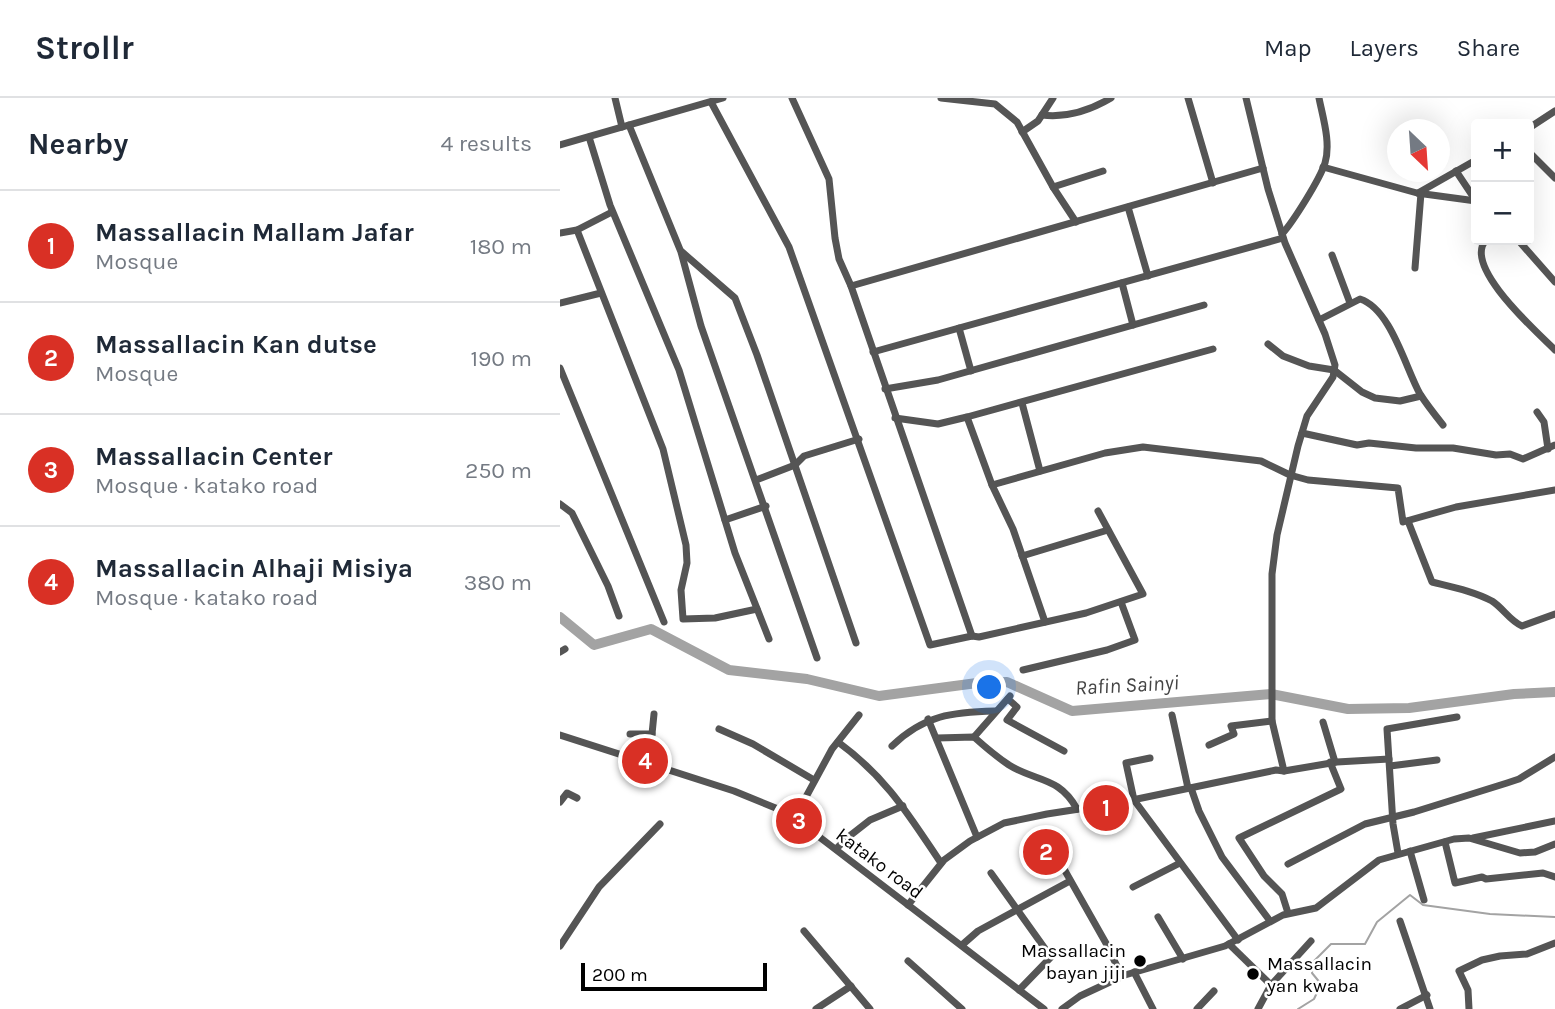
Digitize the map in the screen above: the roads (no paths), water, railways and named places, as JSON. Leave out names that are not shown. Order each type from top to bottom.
[{"type":"street","points":[[615,98],[681,252],[701,327],[766,506],[817,658]]},
{"type":"street","points":[[560,145],[723,98]]},
{"type":"street","points":[[792,98],[829,179],[839,259],[851,286],[972,636]]},
{"type":"street","points":[[941,98],[995,104],[1017,122],[1076,222]]},
{"type":"street","points":[[998,106],[1004,98]]},
{"type":"street","points":[[1022,132],[1038,121],[1053,98]]},
{"type":"street","points":[[1042,115],[1064,116],[1096,106],[1111,98]]},
{"type":"street","points":[[1188,98],[1213,183]]},
{"type":"street","points":[[1246,98],[1283,236],[1325,334],[1334,370],[1334,377],[1326,391],[1307,416],[1290,475],[1272,574],[1272,718],[1284,771]]},
{"type":"street","points":[[873,352],[1283,236],[1325,162],[1326,130],[1318,98]]},
{"type":"street","points":[[710,102],[789,247],[930,645],[972,636],[979,638],[1121,603],[1143,594],[1098,511]]},
{"type":"street","points":[[1534,125],[1555,111]]},
{"type":"street","points":[[589,137],[612,212],[678,370],[725,520],[769,639]]},
{"type":"street","points":[[1534,157],[1555,178]]},
{"type":"street","points":[[1419,193],[1471,162]]},
{"type":"street","points":[[1323,167],[1419,193],[1471,200]]},
{"type":"street","points":[[851,286],[1263,168]]},
{"type":"street","points":[[1053,187],[1103,171]]},
{"type":"street","points":[[1456,171],[1471,194]]},
{"type":"street","points":[[1415,268],[1419,193]]},
{"type":"street","points":[[1128,207],[1149,275]]},
{"type":"street","points":[[560,233],[578,230],[612,212]]},
{"type":"street","points":[[578,230],[663,449],[686,545],[687,563],[681,590],[683,619],[715,618],[757,609]]},
{"type":"street","points":[[1484,245],[1481,250],[1483,264],[1490,278],[1555,350]]},
{"type":"street","points":[[1522,245],[1555,282]]},
{"type":"street","points":[[681,252],[735,298],[856,643]]},
{"type":"street","points":[[1332,256],[1350,303]]},
{"type":"street","points":[[1122,283],[1133,325]]},
{"type":"street","points":[[560,303],[601,293]]},
{"type":"street","points":[[1319,320],[1360,299],[1372,305],[1395,339],[1421,396],[1443,425]]},
{"type":"street","points":[[885,389],[938,380],[1205,305]]},
{"type":"street","points":[[959,328],[971,371]]},
{"type":"street","points":[[1268,344],[1283,356],[1309,366],[1334,370],[1362,392],[1376,398],[1400,401],[1421,396]]},
{"type":"street","points":[[895,418],[938,424],[1213,349]]},
{"type":"street","points":[[560,368],[664,622]]},
{"type":"street","points":[[1022,403],[1040,471]]},
{"type":"street","points":[[1302,433],[1357,445],[1369,443],[1416,449],[1453,448],[1496,455],[1510,454],[1523,459],[1552,447],[1543,418],[1537,412]]},
{"type":"street","points":[[967,417],[992,485],[1013,529],[1045,622]]},
{"type":"street","points":[[756,480],[795,465],[804,456],[859,439]]},
{"type":"street","points":[[992,485],[1105,453],[1143,447],[1261,461],[1290,475],[1308,480],[1398,488],[1403,522],[1455,507],[1555,490]]},
{"type":"street","points":[[560,504],[572,513],[608,586],[619,616]]},
{"type":"street","points":[[725,520],[766,506]]},
{"type":"street","points":[[1408,521],[1432,582],[1467,591],[1493,602],[1522,626],[1555,614]]},
{"type":"street","points":[[1022,556],[1108,530]]},
{"type":"street","points":[[1023,670],[1107,650],[1135,640],[1121,603]]},
{"type":"street","points":[[974,737],[1009,698],[1017,708],[1007,720],[1064,751]]},
{"type":"street","points":[[892,746],[908,731],[928,719],[968,712],[996,711]]},
{"type":"street","points":[[649,764],[654,714]]},
{"type":"street","points":[[794,819],[814,780],[859,715]]},
{"type":"street","points":[[1172,715],[1178,751],[1199,811],[1222,857],[1270,921]]},
{"type":"street","points":[[1398,853],[1387,729],[1457,717]]},
{"type":"street","points":[[1209,746],[1234,734],[1231,726],[1272,718]]},
{"type":"street","points":[[928,719],[977,837]]},
{"type":"street","points":[[1288,914],[1282,894],[1264,876],[1239,838],[1342,789],[1322,722]]},
{"type":"street","points":[[719,729],[754,744],[814,780]]},
{"type":"street","points":[[630,734],[652,734]]},
{"type":"street","name":"katako road","points":[[560,736],[734,791],[794,819],[1044,1009]]},
{"type":"street","points":[[937,738],[974,737],[1010,765],[1061,787],[1077,809]]},
{"type":"street","points":[[838,743],[873,770],[903,806],[941,863]]},
{"type":"street","points":[[1288,864],[1365,824],[1519,779],[1555,757]]},
{"type":"street","points":[[1150,758],[1126,763],[1134,800],[1238,940]]},
{"type":"street","points":[[908,905],[941,863],[977,837],[1013,821],[1134,800],[1276,770],[1284,771],[1333,762],[1437,760]]},
{"type":"street","points":[[560,802],[567,793],[576,798]]},
{"type":"street","points":[[836,849],[870,820],[903,806]]},
{"type":"street","points":[[1062,1009],[1080,996],[1134,972],[1229,944],[1270,921],[1316,908],[1379,860],[1446,842],[1555,821]]},
{"type":"street","points":[[560,946],[600,887],[660,824]]},
{"type":"street","points":[[1469,838],[1520,853],[1535,852],[1555,844]]},
{"type":"street","points":[[1446,842],[1455,883],[1482,877],[1486,879],[1543,873],[1555,877]]},
{"type":"street","points":[[1030,859],[1051,846],[1122,977]]},
{"type":"street","points":[[1410,850],[1424,900]]},
{"type":"street","points":[[1133,887],[1180,863]]},
{"type":"street","points":[[991,873],[1051,957],[1019,990]]},
{"type":"street","points":[[962,945],[978,931],[1070,881]]},
{"type":"street","points":[[1158,917],[1183,959]]},
{"type":"street","points":[[1400,921],[1430,1009]]},
{"type":"street","points":[[804,931],[870,1009]]},
{"type":"street","points":[[1258,1009],[1271,985],[1311,941]]},
{"type":"street","points":[[1469,1009],[1468,990],[1460,971],[1482,960],[1527,954],[1555,943]]},
{"type":"street","points":[[1229,944],[1271,985]]},
{"type":"street","points":[[908,961],[962,1009]]},
{"type":"street","points":[[1134,972],[1153,1009]]},
{"type":"street","points":[[816,1009],[851,986]]},
{"type":"street","points":[[1197,1009],[1214,991]]},
{"type":"street","points":[[1401,1009],[1427,995]]},
{"type":"waterway","name":"Rafin Sainyi","points":[[560,617],[594,645],[651,629],[729,670],[807,679],[879,696],[977,683],[1007,682],[1072,711],[1271,694],[1348,709],[1409,708],[1514,694],[1555,692]]},
{"type":"waterway","points":[[1298,1009],[1314,999],[1321,984],[1312,973],[1313,962],[1331,944],[1365,944],[1377,922],[1410,895],[1423,905],[1490,914],[1555,917]]},
{"type":"place","name":"Massallacin Alhaji Misiya","points":[[645,761]]},
{"type":"place","name":"Massallacin Mallam Jafar","points":[[1106,808]]},
{"type":"place","name":"Massallacin Center","points":[[799,821]]},
{"type":"place","name":"Massallacin Kan dutse","points":[[1046,852]]},
{"type":"place","name":"Massallacin bayan jiji","points":[[1140,961]]},
{"type":"place","name":"Massallacin yan kwaba","points":[[1253,974]]}]
